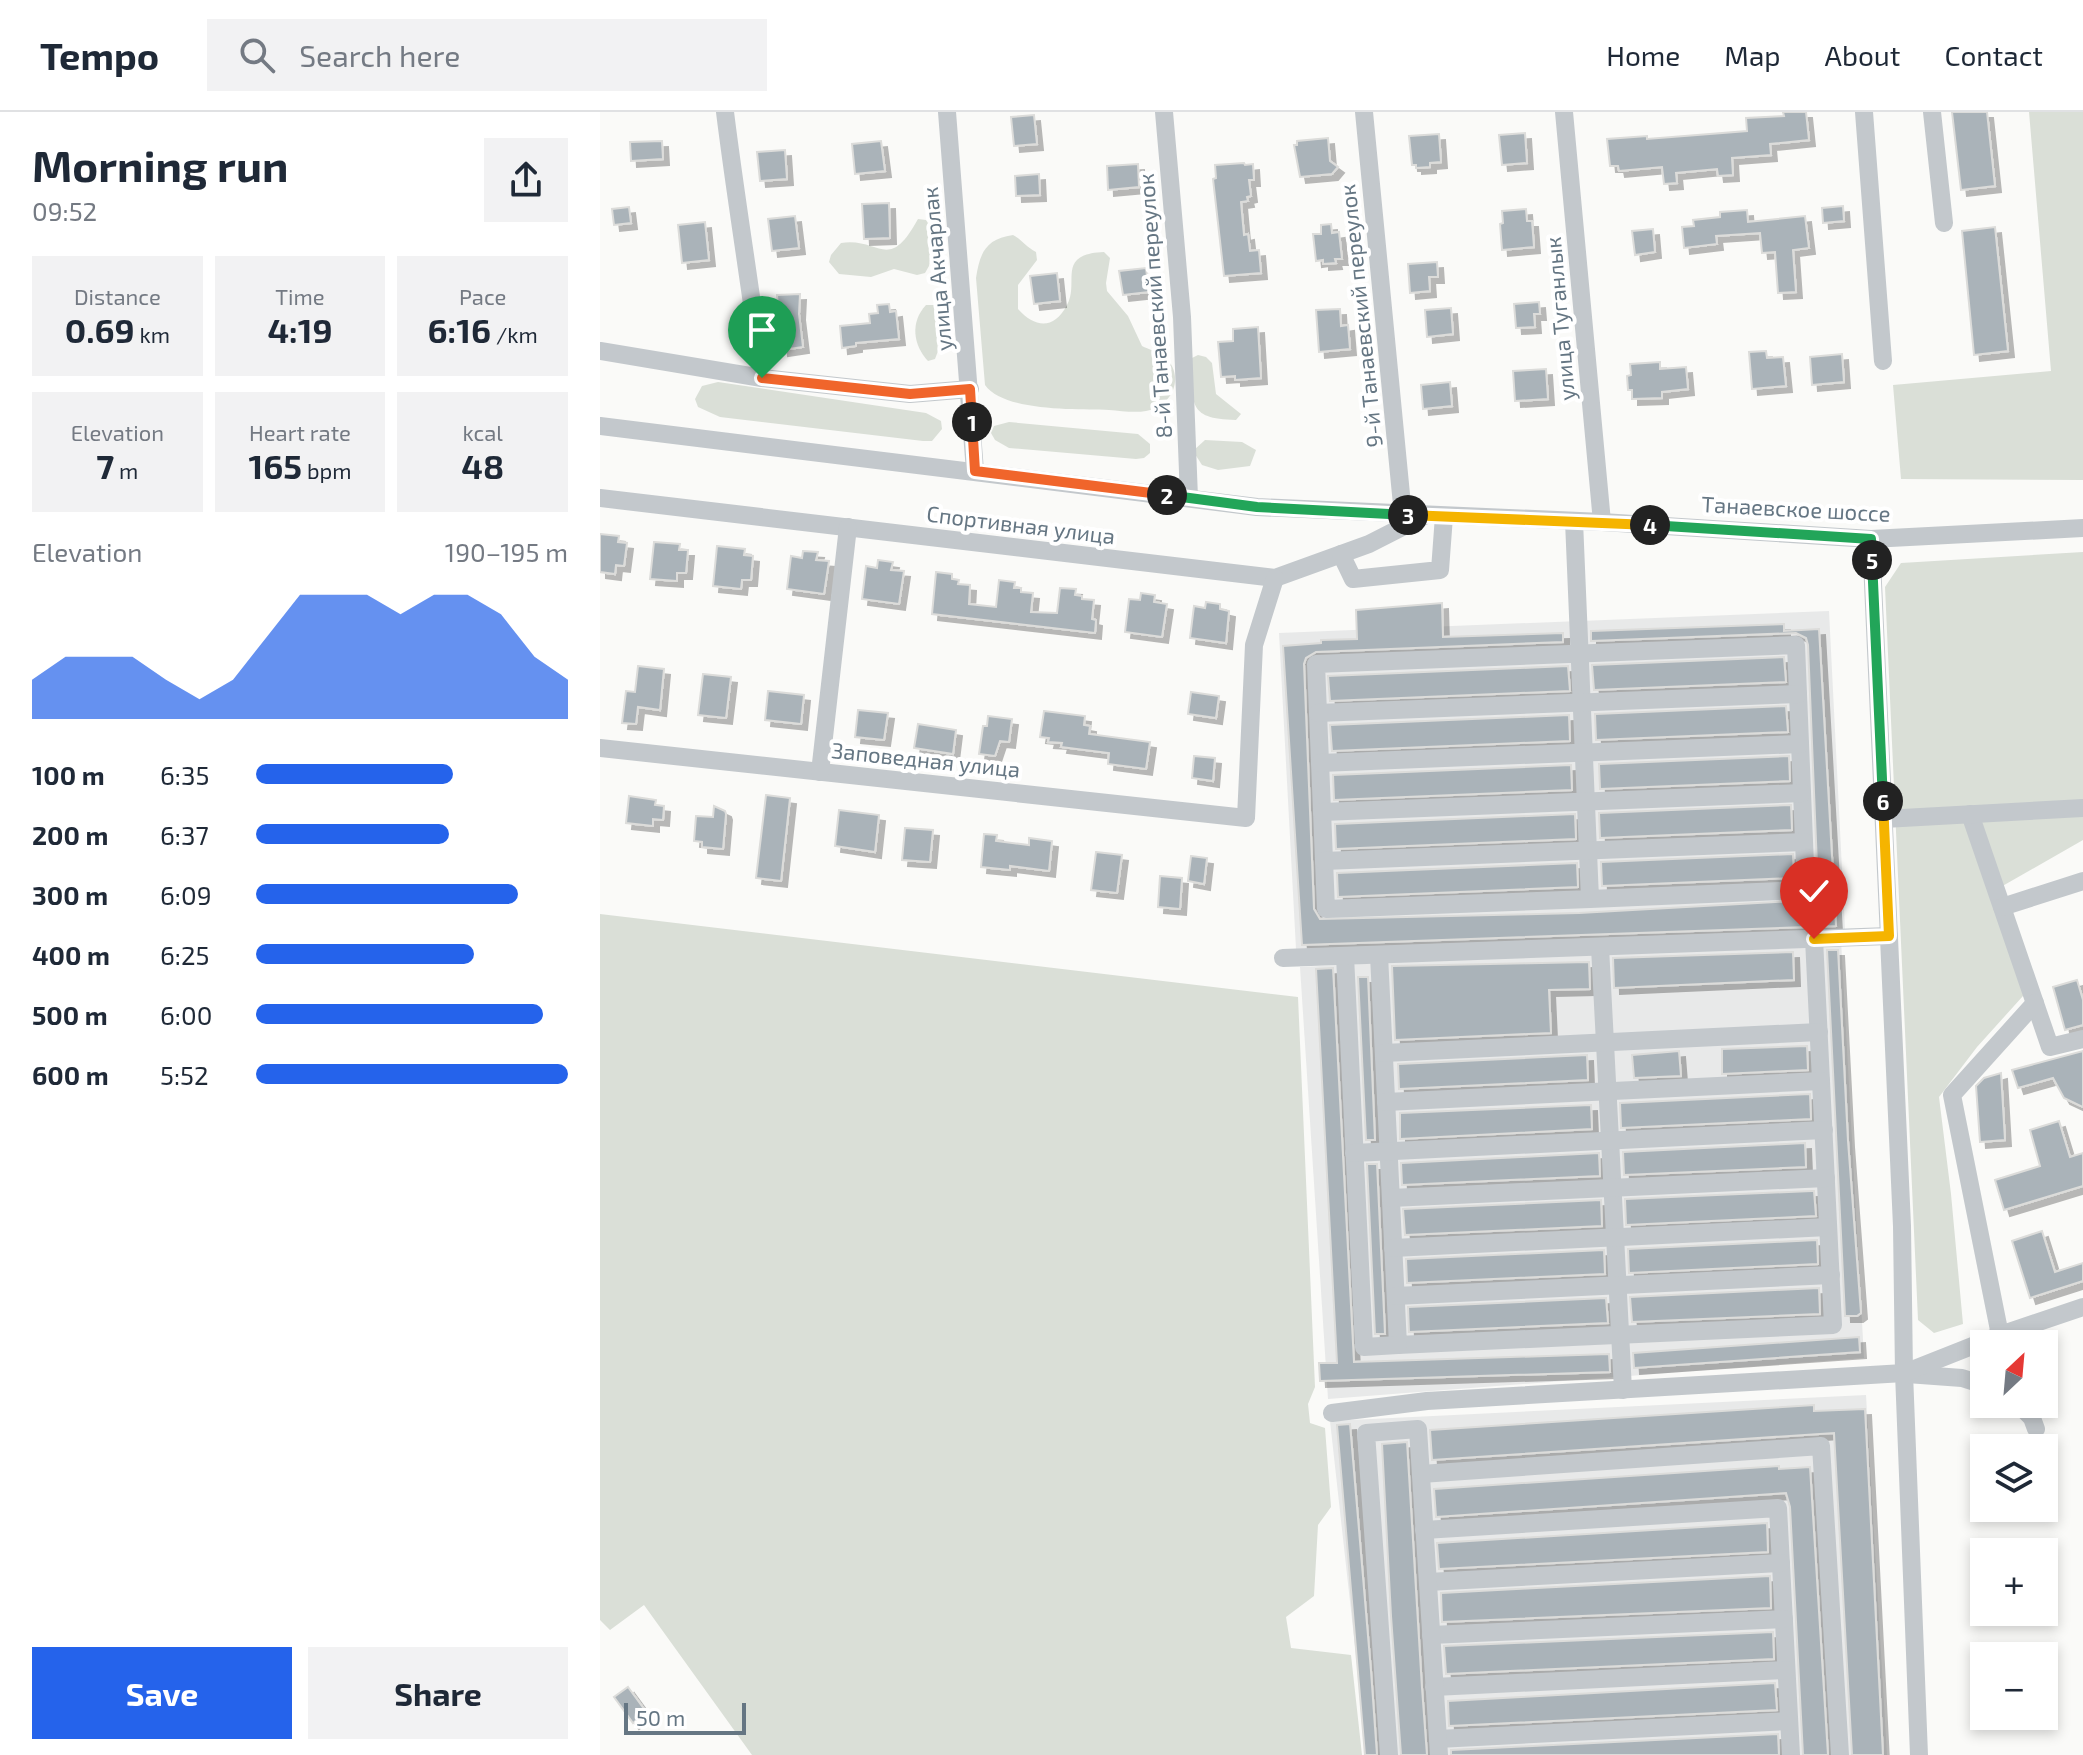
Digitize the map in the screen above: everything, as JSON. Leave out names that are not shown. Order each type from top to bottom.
[{"type":"street","points":[[725,112],[762,378]]},
{"type":"street","name":"улица Акчарлак","points":[[947,112],[975,471]]},
{"type":"street","name":"8-й Танаевский переулок","points":[[1164,112],[1182,317],[1189,498]]},
{"type":"street","name":"9-й Танаевский переулок","points":[[1364,112],[1403,515]]},
{"type":"street","name":"улица Туганлык","points":[[1564,112],[1602,522]]},
{"type":"street","points":[[1864,112],[1883,361]]},
{"type":"street","points":[[1932,112],[1944,223]]},
{"type":"street","points":[[600,351],[762,378],[910,394],[970,389]]},
{"type":"street","name":"Танаевское шоссе","points":[[600,426],[1257,507],[1602,522],[1871,539],[2083,528]]},
{"type":"street","name":"Спортивная улица","points":[[600,498],[1275,578],[1435,516]]},
{"type":"street","points":[[1341,554],[1353,579],[1440,570],[1435,516]]},
{"type":"street","points":[[1574,521],[1590,899]]},
{"type":"street","points":[[820,772],[848,527]]},
{"type":"street","points":[[1871,539],[1902,1226],[1904,1373],[1919,1755]]},
{"type":"street","name":"Заповедная улица","points":[[600,748],[1246,818],[1254,645],[1275,578]]},
{"type":"street","points":[[1796,645],[1806,890],[1326,909],[1316,664],[1580,653],[1796,645]]},
{"type":"street","points":[[1318,713],[1798,694]]},
{"type":"street","points":[[1320,763],[1800,744]]},
{"type":"street","points":[[1322,812],[1802,793]]},
{"type":"street","points":[[1884,819],[2083,808]]},
{"type":"street","points":[[1970,814],[2050,1047],[2083,1039]]},
{"type":"street","points":[[1324,861],[1804,842]]},
{"type":"street","points":[[2002,907],[2083,881]]},
{"type":"street","points":[[1283,958],[1889,936]]},
{"type":"street","points":[[1345,956],[1364,1347],[1833,1325],[1814,939]]},
{"type":"street","points":[[1600,947],[1623,1390]]},
{"type":"street","points":[[1379,955],[1398,1345]]},
{"type":"street","points":[[1999,1330],[1952,1095],[2035,1003]]},
{"type":"street","points":[[1384,1053],[1819,1032]]},
{"type":"street","points":[[1386,1102],[1821,1081]]},
{"type":"street","points":[[1354,1153],[1824,1130]]},
{"type":"street","points":[[1391,1198],[1826,1178]]},
{"type":"street","points":[[1393,1248],[1828,1227]]},
{"type":"street","points":[[1396,1296],[1831,1275]]},
{"type":"street","points":[[2015,1330],[2083,1307]]},
{"type":"street","points":[[1904,1373],[1970,1347]]},
{"type":"street","points":[[1332,1413],[1427,1401],[1904,1373],[1970,1381]]},
{"type":"street","points":[[2032,1418],[2036,1429]]},
{"type":"street","points":[[1389,1755],[1366,1433],[1418,1429],[1438,1747],[1789,1721]]},
{"type":"street","points":[[1421,1474],[1821,1446],[1840,1755]]},
{"type":"street","points":[[1424,1530],[1778,1508],[1791,1755]]},
{"type":"street","points":[[1428,1582],[1781,1563]]},
{"type":"street","points":[[1431,1635],[1784,1619]]},
{"type":"street","points":[[1434,1687],[1786,1670]]},
{"type":"shaded area","points":[[2029,112],[2083,112],[2083,480],[1901,479],[1893,385],[2051,371]]},
{"type":"shaded area","points":[[918,219],[926,220],[934,233],[925,273],[917,275],[894,269],[871,277],[839,274],[829,262],[841,243],[891,249],[908,236]]},
{"type":"shaded area","points":[[1013,235],[1036,252],[1037,260],[1018,285],[1018,309],[1038,323],[1050,322],[1062,313],[1070,296],[1074,264],[1079,258],[1104,252],[1110,258],[1107,291],[1128,316],[1142,346],[1164,356],[1174,372],[1173,389],[1163,403],[1137,412],[1061,409],[1008,400],[985,385],[976,278],[986,248],[996,240]]},
{"type":"shaded area","points":[[926,305],[934,305],[938,351],[935,359],[928,361],[919,348],[915,333],[917,319]]},
{"type":"shaded area","points":[[1198,355],[1212,363],[1216,394],[1241,414],[1236,420],[1208,416],[1195,405],[1190,359]]},
{"type":"shaded area","points":[[718,382],[926,413],[941,421],[942,429],[932,441],[923,441],[720,417],[698,407],[695,399],[702,386]]},
{"type":"shaded area","points":[[1009,422],[1138,434],[1150,444],[1150,453],[1136,459],[1009,448],[995,440],[991,433],[994,426]]},
{"type":"shaded area","points":[[1205,440],[1242,442],[1256,450],[1250,466],[1218,470],[1202,465],[1193,451]]},
{"type":"shaded area","points":[[2083,552],[2083,840],[1999,888],[2032,986],[1977,1047],[1939,1097],[1963,1324],[1934,1333],[1918,1320],[1885,587],[1901,563]]},
{"type":"shaded area","points":[[1829,611],[1845,929],[1296,949],[1279,633]]},
{"type":"shaded area","points":[[600,914],[1298,997],[1315,1387],[1308,1404],[1310,1423],[1325,1428],[1331,1507],[1318,1525],[1314,1596],[1286,1617],[1291,1648],[1351,1655],[1362,1755],[752,1755],[644,1605],[610,1630],[600,1620]]},
{"type":"shaded area","points":[[1841,940],[1864,1358],[1328,1399],[1300,967]]},
{"type":"shaded area","points":[[1866,1395],[1887,1755],[1367,1755],[1330,1421]]},
{"type":"building","points":[[1783,112],[1806,112],[1809,140],[1770,144],[1771,155],[1732,158],[1733,175],[1718,176],[1717,169],[1676,173],[1677,183],[1664,184],[1662,167],[1619,171],[1618,166],[1610,166],[1607,139],[1747,131],[1746,118],[1784,116]]},
{"type":"building","points":[[1952,112],[1987,112],[1995,186],[1961,190]]},
{"type":"building","points":[[1034,115],[1037,144],[1014,146],[1011,117]]},
{"type":"building","points":[[1525,133],[1527,163],[1502,165],[1499,135]]},
{"type":"building","points":[[1439,134],[1441,162],[1430,163],[1430,167],[1416,168],[1412,165],[1409,136]]},
{"type":"building","points":[[1328,138],[1330,161],[1338,167],[1332,174],[1300,177],[1294,145],[1297,141]]},
{"type":"building","points":[[662,141],[663,159],[631,161],[630,142]]},
{"type":"building","points":[[881,141],[885,171],[855,174],[852,144]]},
{"type":"building","points":[[785,150],[787,179],[760,181],[757,152]]},
{"type":"building","points":[[1138,164],[1139,187],[1108,190],[1107,166]]},
{"type":"building","points":[[1253,164],[1254,180],[1249,180],[1251,196],[1247,197],[1248,201],[1241,202],[1244,235],[1248,234],[1250,251],[1259,250],[1261,273],[1224,276],[1213,179],[1216,178],[1215,165]]},
{"type":"building","points":[[1039,174],[1040,195],[1016,196],[1015,176]]},
{"type":"building","points":[[889,203],[890,238],[864,239],[862,204]]},
{"type":"building","points":[[1843,206],[1844,221],[1823,223],[1822,208]]},
{"type":"building","points":[[629,207],[631,223],[614,225],[612,209]]},
{"type":"building","points":[[1526,209],[1527,221],[1532,221],[1534,247],[1502,250],[1502,211]]},
{"type":"building","points":[[1747,210],[1748,222],[1805,216],[1809,248],[1793,250],[1796,292],[1778,293],[1775,252],[1762,253],[1760,233],[1716,236],[1717,244],[1684,248],[1682,227],[1694,226],[1693,220],[1720,217],[1720,212]]},
{"type":"building","points":[[795,216],[799,248],[772,251],[768,219]]},
{"type":"building","points":[[705,222],[709,260],[682,263],[678,225]]},
{"type":"building","points":[[1331,224],[1332,233],[1339,232],[1342,259],[1323,264],[1323,260],[1316,261],[1313,234],[1321,234],[1321,225]]},
{"type":"building","points":[[1995,227],[2008,351],[1974,355],[1962,231]]},
{"type":"building","points":[[1653,229],[1655,252],[1635,255],[1632,231]]},
{"type":"building","points":[[1437,262],[1438,277],[1429,277],[1430,291],[1410,293],[1408,264]]},
{"type":"building","points":[[1146,268],[1149,292],[1123,295],[1119,271]]},
{"type":"building","points":[[1057,273],[1060,301],[1034,304],[1030,276]]},
{"type":"building","points":[[800,294],[803,347],[782,350],[777,295]]},
{"type":"building","points":[[1539,302],[1540,314],[1534,314],[1535,327],[1516,328],[1514,304]]},
{"type":"building","points":[[889,304],[890,312],[896,311],[899,339],[856,343],[856,346],[842,348],[840,326],[870,323],[869,314],[878,313],[877,305]]},
{"type":"building","points":[[1451,308],[1453,334],[1427,337],[1425,310]]},
{"type":"building","points":[[1340,309],[1341,326],[1348,325],[1350,349],[1319,352],[1316,310]]},
{"type":"building","points":[[1258,327],[1261,378],[1235,380],[1235,376],[1221,377],[1218,342],[1233,341],[1233,329]]},
{"type":"building","points":[[1766,351],[1767,358],[1783,357],[1786,386],[1752,389],[1749,352]]},
{"type":"building","points":[[1842,354],[1844,382],[1812,385],[1810,357]]},
{"type":"building","points":[[1660,362],[1660,369],[1686,367],[1688,389],[1662,392],[1662,398],[1632,399],[1627,376],[1631,375],[1630,364]]},
{"type":"building","points":[[1546,369],[1548,399],[1515,401],[1513,371]]},
{"type":"building","points":[[1450,382],[1452,406],[1423,409],[1421,385]]},
{"type":"building","points":[[600,534],[619,536],[618,542],[627,543],[624,566],[616,565],[615,574],[600,572]]},
{"type":"building","points":[[654,542],[680,544],[679,550],[688,550],[686,573],[677,573],[677,581],[650,579]]},
{"type":"building","points":[[717,546],[745,549],[744,555],[753,556],[751,580],[742,580],[741,589],[713,586]]},
{"type":"building","points":[[803,551],[818,552],[816,560],[829,561],[824,594],[787,589],[791,556],[802,558]]},
{"type":"building","points":[[878,560],[893,562],[891,570],[904,571],[899,604],[862,599],[866,566],[877,568]]},
{"type":"building","points":[[936,572],[952,574],[952,579],[959,580],[958,584],[970,585],[969,604],[996,607],[999,580],[1015,582],[1014,588],[1033,593],[1031,612],[1057,613],[1060,588],[1076,589],[1075,595],[1094,600],[1092,619],[1096,620],[1095,633],[932,614]]},
{"type":"building","points":[[1141,593],[1155,595],[1154,602],[1167,604],[1162,637],[1125,632],[1129,599],[1140,600]]},
{"type":"building","points":[[1206,602],[1220,604],[1220,609],[1229,611],[1226,643],[1190,638],[1194,606],[1205,608]]},
{"type":"building","points":[[1442,603],[1443,637],[1563,633],[1563,642],[1316,652],[1306,658],[1314,909],[1320,919],[1579,913],[1813,900],[1818,890],[1806,638],[1796,633],[1591,641],[1591,631],[1784,624],[1784,631],[1819,629],[1836,926],[1302,945],[1283,646],[1357,639],[1356,610]]},
{"type":"building","points":[[1784,657],[1786,682],[1594,690],[1592,665]]},
{"type":"building","points":[[638,666],[664,669],[660,710],[638,707],[636,724],[622,723],[626,691],[635,692]]},
{"type":"building","points":[[1568,666],[1570,691],[1330,701],[1328,676]]},
{"type":"building","points":[[703,674],[731,677],[726,718],[698,715]]},
{"type":"building","points":[[768,691],[804,695],[801,724],[765,720]]},
{"type":"building","points":[[1191,692],[1219,696],[1216,718],[1188,714]]},
{"type":"building","points":[[1786,706],[1788,732],[1596,740],[1595,714]]},
{"type":"building","points":[[858,710],[888,713],[884,740],[855,737]]},
{"type":"building","points":[[1044,711],[1085,716],[1084,725],[1090,726],[1089,734],[1150,742],[1146,769],[1108,764],[1109,753],[1061,747],[1062,743],[1048,742],[1049,738],[1040,737]]},
{"type":"building","points":[[1569,715],[1570,741],[1332,751],[1330,725]]},
{"type":"building","points":[[988,716],[1012,719],[1009,742],[1000,741],[995,756],[979,754],[983,726],[987,726]]},
{"type":"building","points":[[918,724],[956,730],[953,754],[914,748]]},
{"type":"building","points":[[1194,756],[1215,758],[1213,781],[1192,778]]},
{"type":"building","points":[[1789,756],[1790,781],[1600,789],[1599,764]]},
{"type":"building","points":[[1571,765],[1572,790],[1334,800],[1333,775]]},
{"type":"building","points":[[766,795],[790,798],[781,881],[756,878]]},
{"type":"building","points":[[629,796],[656,800],[655,805],[664,806],[663,820],[653,819],[653,826],[626,823]]},
{"type":"building","points":[[1791,805],[1792,830],[1600,838],[1599,813]]},
{"type":"building","points":[[714,806],[726,814],[723,849],[702,847],[702,842],[694,841],[696,816],[713,817]]},
{"type":"building","points":[[839,810],[879,815],[875,852],[835,846]]},
{"type":"building","points":[[1575,814],[1576,839],[1336,849],[1335,824]]},
{"type":"building","points":[[905,828],[933,830],[930,862],[902,860]]},
{"type":"building","points":[[984,834],[997,835],[996,841],[1029,845],[1029,838],[1052,841],[1049,871],[1010,866],[1010,870],[981,867]]},
{"type":"building","points":[[1096,852],[1122,855],[1117,893],[1091,890]]},
{"type":"building","points":[[1793,854],[1794,878],[1602,886],[1601,862]]},
{"type":"building","points":[[1191,856],[1207,858],[1204,884],[1188,881]]},
{"type":"building","points":[[1577,863],[1578,887],[1338,897],[1337,873]]},
{"type":"building","points":[[1160,876],[1182,878],[1180,909],[1158,907]]},
{"type":"building","points":[[1827,950],[1838,950],[1861,1313],[1857,1316],[1845,1316]]},
{"type":"building","points":[[1793,952],[1794,980],[1614,988],[1613,958]]},
{"type":"building","points":[[1589,962],[1590,989],[1549,990],[1551,1033],[1395,1040],[1392,966]]},
{"type":"building","points":[[1333,968],[1354,1362],[1609,1354],[1610,1372],[1320,1381],[1319,1363],[1337,1363],[1316,969]]},
{"type":"building","points":[[1358,977],[1368,977],[1375,1140],[1366,1140]]},
{"type":"building","points":[[2077,980],[2083,1000],[2083,1025],[2065,1030],[2053,987]]},
{"type":"building","points":[[1807,1046],[1808,1070],[1722,1074],[1722,1049]]},
{"type":"building","points":[[1679,1051],[1681,1076],[1634,1078],[1632,1055]]},
{"type":"building","points":[[2083,1051],[2083,1107],[2064,1098],[2053,1078],[2018,1088],[2012,1070]]},
{"type":"building","points":[[1587,1055],[1588,1080],[1399,1089],[1398,1064]]},
{"type":"building","points":[[2001,1073],[2005,1140],[1980,1142],[1976,1086],[1984,1078]]},
{"type":"building","points":[[1810,1094],[1811,1119],[1621,1128],[1620,1103]]},
{"type":"building","points":[[1591,1105],[1592,1129],[1400,1139],[1400,1113]]},
{"type":"building","points":[[2059,1121],[2070,1157],[2083,1153],[2083,1186],[2004,1210],[1995,1180],[2040,1166],[2030,1130]]},
{"type":"building","points":[[1805,1143],[1806,1167],[1624,1175],[1623,1152]]},
{"type":"building","points":[[1599,1153],[1600,1176],[1402,1185],[1401,1163]]},
{"type":"building","points":[[1367,1164],[1377,1164],[1385,1334],[1375,1334]]},
{"type":"building","points":[[1814,1191],[1816,1216],[1626,1225],[1625,1199]]},
{"type":"building","points":[[1601,1200],[1602,1226],[1405,1235],[1403,1209]]},
{"type":"building","points":[[2042,1231],[2055,1272],[2083,1263],[2083,1281],[2030,1298],[2012,1241]]},
{"type":"building","points":[[1817,1240],[1818,1264],[1629,1273],[1628,1249]]},
{"type":"building","points":[[1604,1250],[1605,1274],[1407,1283],[1406,1259]]},
{"type":"building","points":[[1819,1288],[1820,1314],[1632,1322],[1630,1297]]},
{"type":"building","points":[[1606,1298],[1608,1323],[1409,1332],[1408,1307]]},
{"type":"building","points":[[1859,1337],[1860,1352],[1634,1368],[1633,1353]]},
{"type":"building","points":[[1814,1405],[1814,1411],[1865,1409],[1883,1755],[1852,1755],[1834,1433],[1432,1460],[1430,1430]]},
{"type":"building","points":[[1350,1424],[1377,1755],[1365,1755],[1337,1425]]},
{"type":"building","points":[[1407,1442],[1427,1755],[1401,1755],[1391,1616],[1382,1444]]},
{"type":"building","points":[[1779,1466],[1779,1469],[1810,1467],[1828,1755],[1803,1755],[1790,1507],[1786,1493],[1436,1517],[1434,1489]]},
{"type":"building","points":[[1767,1523],[1768,1552],[1439,1569],[1437,1543]]},
{"type":"building","points":[[1770,1576],[1771,1608],[1442,1622],[1441,1593]]},
{"type":"building","points":[[1773,1632],[1774,1659],[1446,1674],[1444,1646]]},
{"type":"building","points":[[1775,1683],[1777,1710],[1449,1726],[1448,1701]]},
{"type":"building","points":[[628,1687],[647,1713],[633,1723],[614,1697]]},
{"type":"building","points":[[1778,1734],[1779,1755],[1451,1755],[1451,1750]]},
{"type":"route","points":[[762,378],[910,394],[970,389],[975,471],[1257,507],[1602,522],[1871,539],[1889,936],[1814,939]]}]
